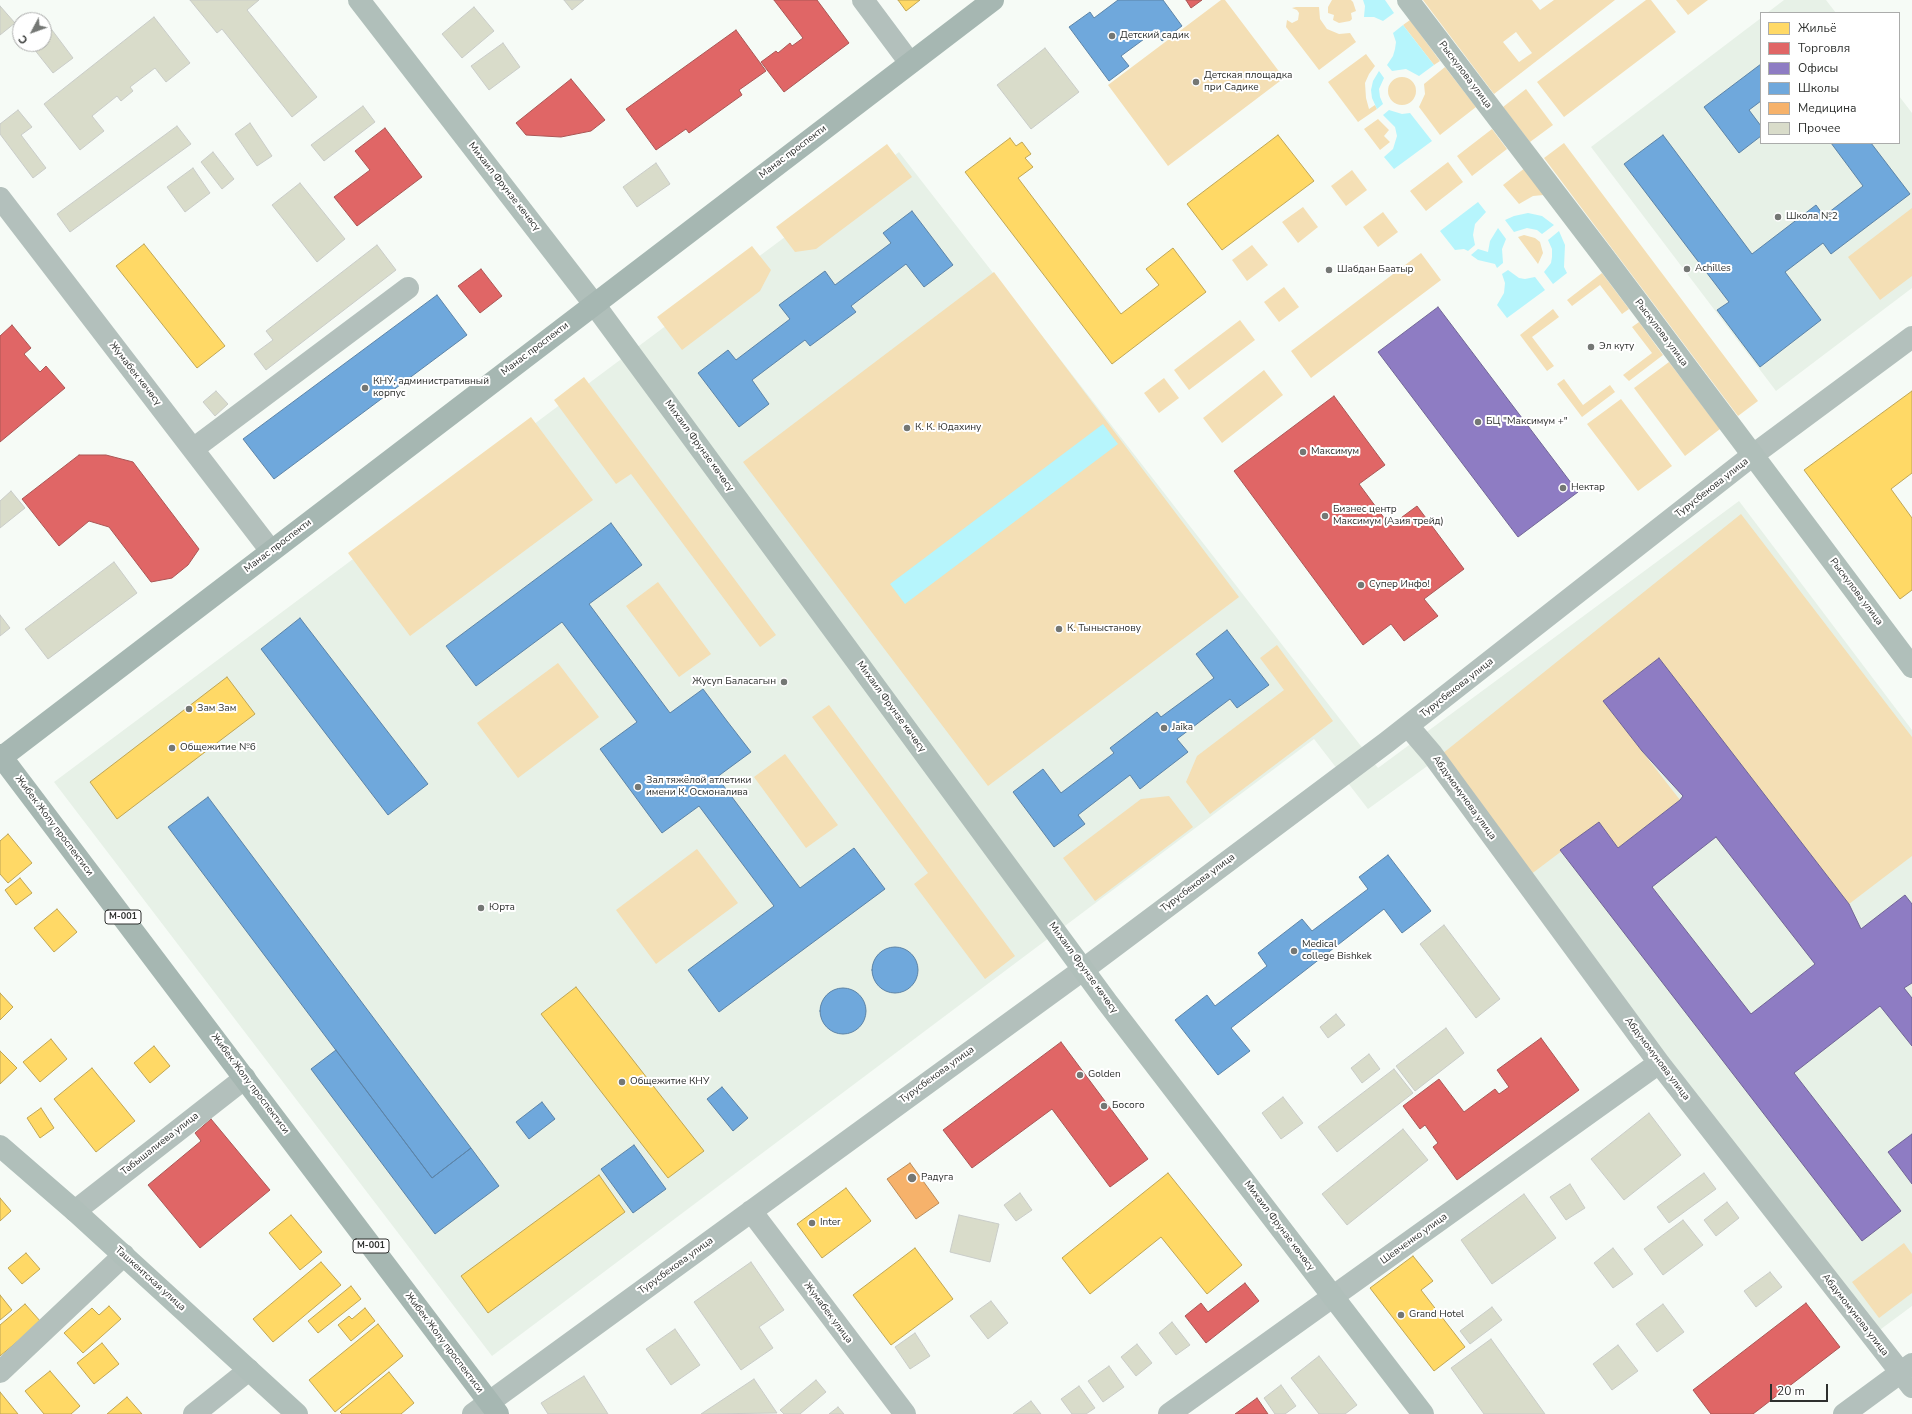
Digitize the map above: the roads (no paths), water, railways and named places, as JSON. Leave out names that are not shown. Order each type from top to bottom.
[{"type":"main road","name":"Михаил Фрунзе көчөсү","points":[[358,0],[594,304],[1084,969],[1423,1414]]},
{"type":"main road","name":"Манас проспекти","points":[[1,757],[993,0]]},
{"type":"main road","name":"Рыскулова улица","points":[[1408,0],[1912,667]]},
{"type":"main road","name":"Жибек Жолу проспектиси","points":[[1,757],[245,1078],[486,1410]]},
{"type":"main road","name":"Ташкентская улица","points":[[0,1146],[124,1255],[297,1414]]},
{"type":"street","points":[[863,0],[910,63]]},
{"type":"street","name":"Жумабек көчөсү","points":[[4,210],[193,449],[271,551]]},
{"type":"street","points":[[193,449],[408,288]]},
{"type":"street","name":"Турусбекова улица","points":[[486,1410],[751,1211],[1084,969],[1408,726],[1753,456],[1912,336]]},
{"type":"street","name":"Абдумомунова улица","points":[[1408,726],[1432,754],[1659,1063],[1908,1374]]},
{"type":"street","name":"Шевченко улица","points":[[1169,1414],[1659,1063]]},
{"type":"street","name":"Табышалиева улица","points":[[75,1211],[245,1078]]},
{"type":"street","name":"Жумабек улица","points":[[751,1211],[905,1414]]},
{"type":"street","points":[[0,1372],[124,1255]]},
{"type":"street","points":[[194,1414],[249,1370]]},
{"type":"street","points":[[1844,1414],[1908,1374]]},
{"type":"water","points":[[1363,0],[1385,0],[1394,13],[1383,21],[1374,17],[1364,17],[1365,6]]},
{"type":"water","points":[[1403,25],[1434,65],[1419,76],[1406,69],[1392,71],[1387,65],[1393,56],[1395,49],[1396,42],[1393,33]]},
{"type":"water","points":[[1379,71],[1384,78],[1379,89],[1383,104],[1377,109],[1372,98],[1371,90],[1373,81]]},
{"type":"water","points":[[1389,110],[1402,114],[1410,113],[1432,141],[1394,169],[1384,157],[1393,149],[1397,136],[1395,127],[1383,115]]},
{"type":"water","points":[[1478,202],[1486,212],[1475,224],[1473,235],[1475,245],[1468,251],[1464,249],[1455,250],[1440,231]]},
{"type":"water","points":[[1528,213],[1542,216],[1554,225],[1542,234],[1537,230],[1527,228],[1514,232],[1505,220],[1514,216]]},
{"type":"water","points":[[1498,228],[1506,239],[1502,249],[1503,263],[1497,268],[1495,264],[1478,260],[1471,255],[1478,249],[1488,252],[1490,241]]},
{"type":"water","points":[[1559,231],[1565,245],[1564,267],[1567,273],[1553,284],[1544,272],[1551,263],[1552,257],[1552,249],[1548,240]]},
{"type":"water","points":[[1508,270],[1519,278],[1525,279],[1535,277],[1545,290],[1507,318],[1497,305],[1504,293],[1505,283],[1502,274]]},
{"type":"water","points":[[1103,424],[1118,444],[905,604],[890,584]]},
{"type":"place","name":"Детский садик","points":[[1112,36]]},
{"type":"place","name":"Детская площадка при Садике","points":[[1196,82]]},
{"type":"place","name":"Школа №2","points":[[1778,217]]},
{"type":"place","name":"Achilles","points":[[1687,269]]},
{"type":"place","name":"Шабдан Баатыр","points":[[1329,270]]},
{"type":"place","name":"Эл куту","points":[[1591,347]]},
{"type":"place","name":"КНУ, административный корпус","points":[[365,388]]},
{"type":"place","name":"БЦ \"Максимум +\"","points":[[1478,422]]},
{"type":"place","name":"К. К. Юдахину","points":[[907,428]]},
{"type":"place","name":"Максимум","points":[[1303,452]]},
{"type":"place","name":"Нектар","points":[[1563,488]]},
{"type":"place","name":"Бизнес центр Максимум (Азия трейд)","points":[[1325,516]]},
{"type":"place","name":"Супер Инфо!","points":[[1361,585]]},
{"type":"place","name":"К. Тыныстанову","points":[[1059,629]]},
{"type":"place","name":"Жусуп Баласагын","points":[[784,682]]},
{"type":"place","name":"Зам Зам","points":[[189,709]]},
{"type":"place","name":"Jaika","points":[[1164,728]]},
{"type":"place","name":"Общежитие №6","points":[[172,748]]},
{"type":"place","name":"Зал тяжёлой атлетики имени К. Осмоналива","points":[[638,787]]},
{"type":"place","name":"Юрта","points":[[481,908]]},
{"type":"place","name":"Medical college Bishkek","points":[[1294,951]]},
{"type":"place","name":"Golden","points":[[1080,1075]]},
{"type":"place","name":"Общежитие КНУ","points":[[622,1082]]},
{"type":"place","name":"Босого","points":[[1104,1106]]},
{"type":"place","name":"Радуга","points":[[912,1178]]},
{"type":"place","name":"Inter","points":[[812,1223]]},
{"type":"place","name":"Grand Hotel","points":[[1401,1315]]}]
